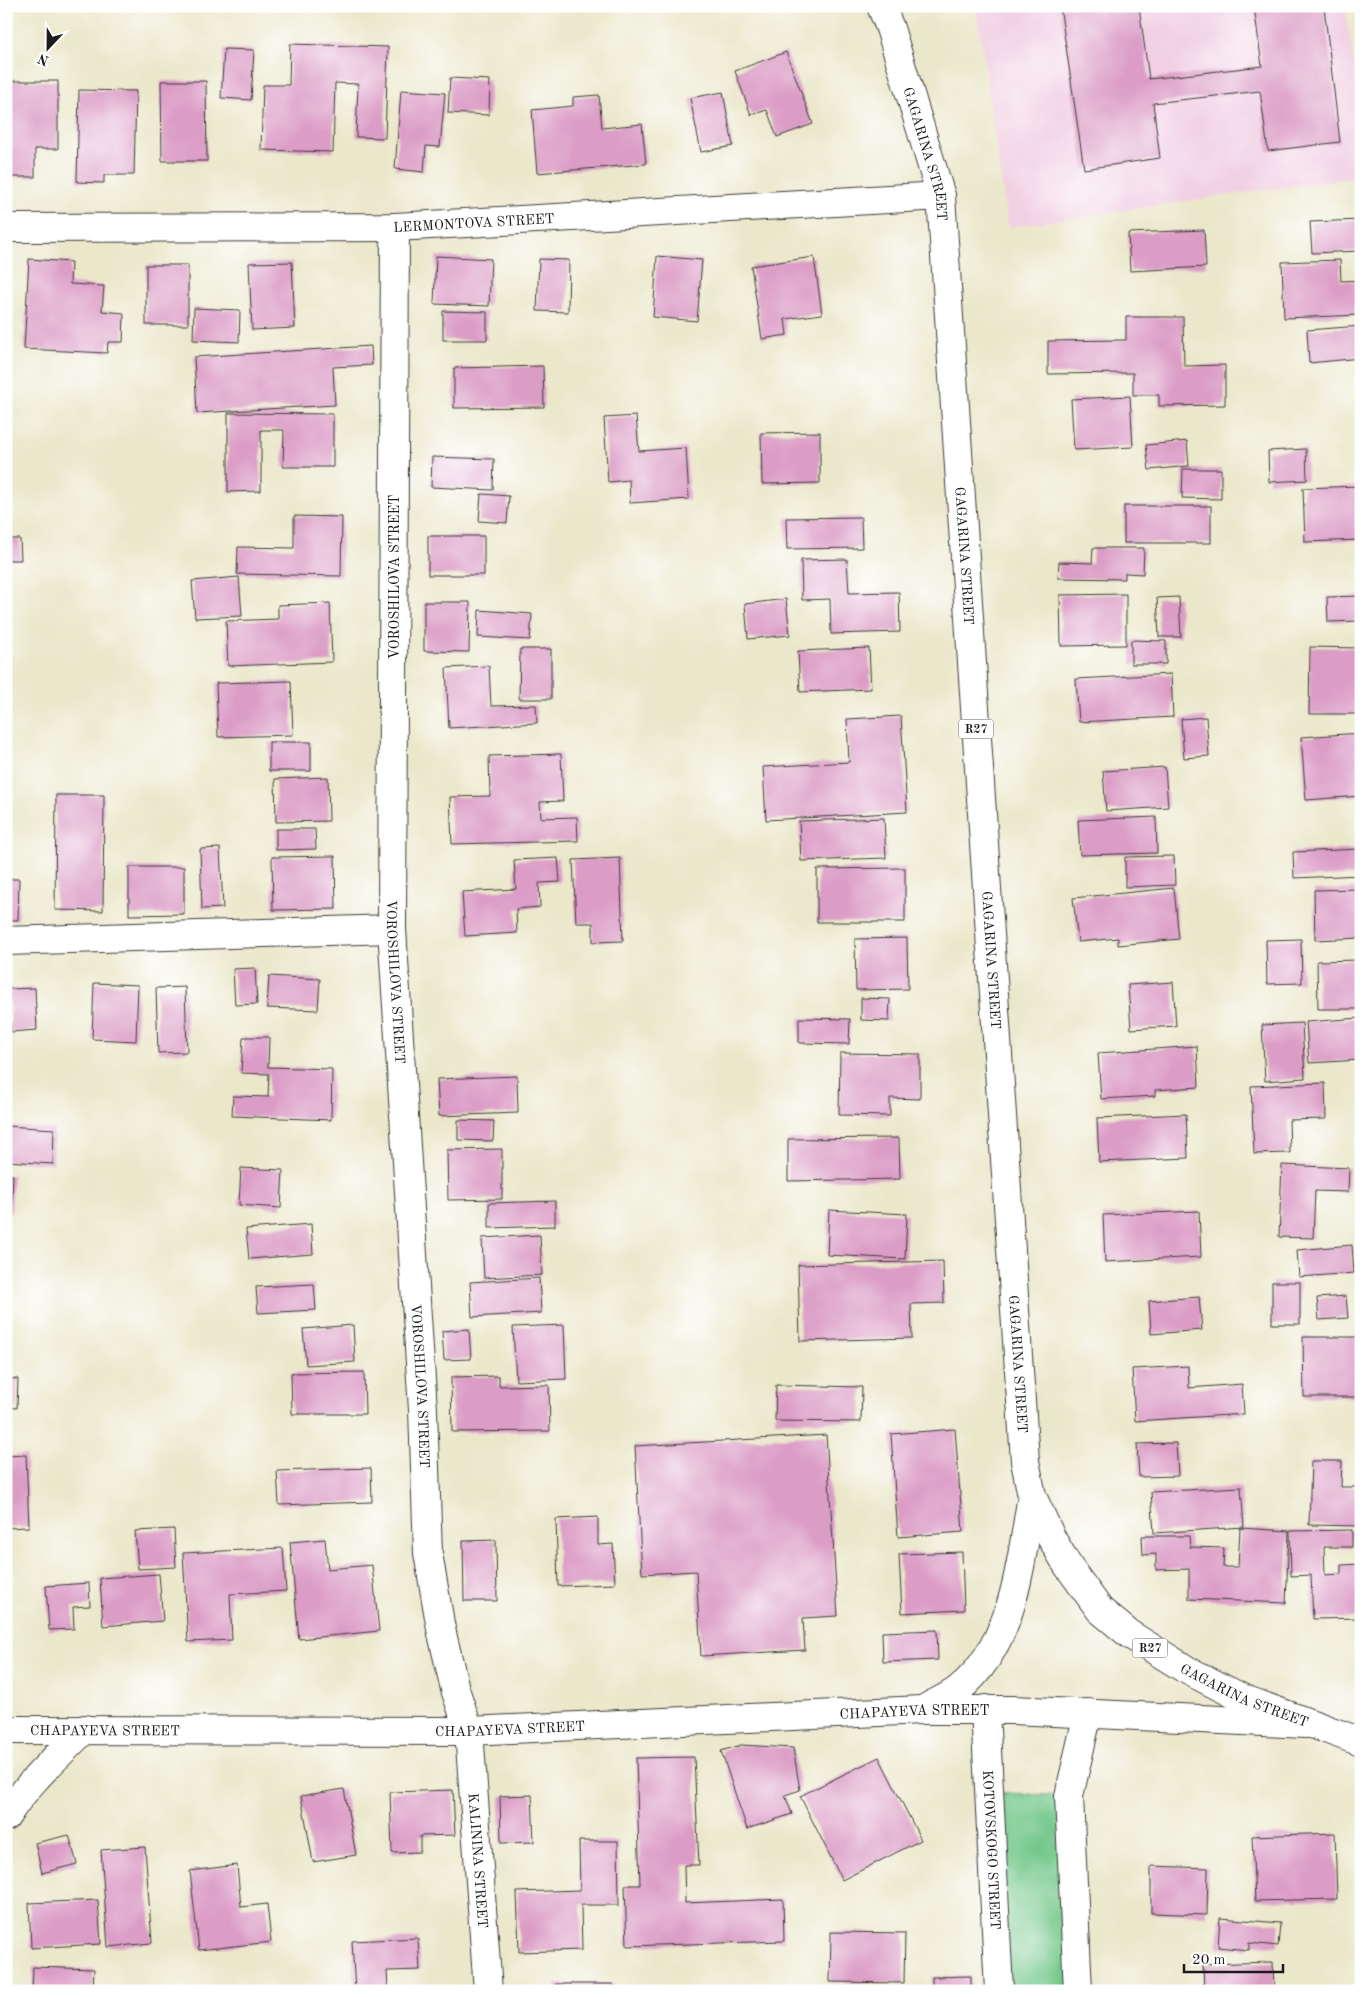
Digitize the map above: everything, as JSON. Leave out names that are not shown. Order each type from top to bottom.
[{"type":"street","name":"GAGARINA STREET","points":[[881,6],[898,52],[941,196],[1025,1461],[1032,1496],[1052,1539],[1068,1566],[1100,1610],[1129,1634],[1187,1670],[1244,1699],[1361,1742]]},
{"type":"street","name":"LERMONTOVA STREET","points":[[6,228],[395,227],[941,196]]},
{"type":"street","name":"VOROSHILOVA STREET","points":[[395,227],[392,929],[423,1410],[428,1553],[453,1680],[469,1731]]},
{"type":"street","points":[[6,941],[392,929]]},
{"type":"street","points":[[922,1710],[958,1690],[979,1670],[992,1650],[1006,1620],[1018,1572],[1032,1496]]},
{"type":"street","name":"CHAPAYEVA STREET","points":[[6,1730],[469,1731],[922,1710],[985,1709],[1315,1725]]},
{"type":"street","name":"KOTOVSKOGO STREET","points":[[985,1709],[999,1991]]},
{"type":"street","points":[[1078,1991],[1069,1796],[1088,1713]]},
{"type":"street","points":[[6,1817],[16,1800],[85,1729]]},
{"type":"street","name":"KALININA STREET","points":[[469,1731],[488,1991]]},
{"type":"shaded area","points":[[976,6],[1345,6],[1361,113],[1361,176],[1008,227]]},
{"type":"green space","points":[[989,1792],[1069,1796],[1078,1991],[999,1991]]},
{"type":"building","points":[[1060,6],[1139,6],[1149,79],[1262,66],[1254,6],[1324,6],[1340,142],[1268,151],[1260,91],[1153,103],[1160,158],[1084,169]]},
{"type":"building","points":[[290,44],[388,47],[385,138],[356,137],[358,84],[335,83],[333,152],[261,150],[263,85],[289,85]]},
{"type":"building","points":[[224,49],[254,50],[251,100],[221,98]]},
{"type":"building","points":[[786,52],[813,124],[777,137],[767,110],[751,115],[735,71]]},
{"type":"building","points":[[450,78],[490,80],[489,115],[448,113]]},
{"type":"building","points":[[6,81],[58,81],[58,149],[35,149],[35,177],[6,177]]},
{"type":"building","points":[[161,81],[206,81],[207,161],[162,161]]},
{"type":"building","points":[[79,90],[136,91],[134,175],[104,175],[104,183],[77,182]]},
{"type":"building","points":[[401,90],[445,93],[440,147],[426,146],[424,172],[395,169]]},
{"type":"building","points":[[723,92],[733,146],[701,152],[690,98]]},
{"type":"building","points":[[599,95],[602,128],[642,124],[646,164],[537,173],[532,110],[573,106],[573,97]]},
{"type":"building","points":[[1361,220],[1361,251],[1312,253],[1310,222]]},
{"type":"building","points":[[1204,230],[1206,267],[1130,271],[1128,233]]},
{"type":"building","points":[[436,256],[491,259],[489,306],[434,304]]},
{"type":"building","points":[[657,256],[702,260],[697,321],[653,317]]},
{"type":"building","points":[[814,257],[822,314],[785,319],[787,335],[762,339],[751,266]]},
{"type":"building","points":[[29,259],[71,262],[70,284],[104,286],[102,311],[124,313],[123,342],[108,342],[107,353],[24,349]]},
{"type":"building","points":[[539,259],[569,260],[568,312],[537,311]]},
{"type":"building","points":[[1340,260],[1341,281],[1361,280],[1361,315],[1284,318],[1282,262]]},
{"type":"building","points":[[292,262],[295,328],[252,330],[249,263]]},
{"type":"building","points":[[146,265],[188,265],[188,325],[146,325]]},
{"type":"building","points":[[194,308],[240,310],[239,342],[193,340]]},
{"type":"building","points":[[443,311],[487,312],[487,340],[443,340]]},
{"type":"building","points":[[1126,317],[1183,317],[1184,366],[1225,365],[1225,405],[1159,406],[1159,395],[1133,395],[1133,373],[1048,374],[1048,341],[1126,340]]},
{"type":"building","points":[[1361,326],[1361,358],[1309,363],[1307,330]]},
{"type":"building","points":[[371,346],[372,365],[333,367],[335,405],[197,413],[194,357]]},
{"type":"building","points":[[543,366],[544,407],[454,408],[454,368]]},
{"type":"building","points":[[1130,396],[1133,447],[1074,450],[1071,399]]},
{"type":"building","points":[[228,413],[333,414],[333,467],[283,467],[284,430],[261,430],[261,491],[228,492]]},
{"type":"building","points":[[636,416],[639,451],[686,448],[689,499],[630,503],[629,480],[608,482],[604,418]]},
{"type":"building","points":[[820,432],[820,483],[762,484],[761,433]]},
{"type":"building","points":[[1187,441],[1189,466],[1149,470],[1146,445]]},
{"type":"building","points":[[1306,449],[1307,480],[1269,482],[1268,451]]},
{"type":"building","points":[[432,457],[494,459],[493,490],[431,487]]},
{"type":"building","points":[[1183,469],[1221,469],[1221,499],[1182,498]]},
{"type":"building","points":[[1361,486],[1361,540],[1305,542],[1303,488]]},
{"type":"building","points":[[481,494],[509,496],[507,523],[479,521]]},
{"type":"building","points":[[1124,506],[1211,506],[1211,543],[1124,543]]},
{"type":"building","points":[[294,516],[342,517],[341,576],[237,574],[238,547],[294,548]]},
{"type":"building","points":[[861,517],[862,548],[787,549],[786,518]]},
{"type":"building","points":[[428,536],[484,536],[484,575],[428,575]]},
{"type":"building","points":[[6,539],[20,539],[21,560],[6,560]]},
{"type":"building","points":[[1093,548],[1144,548],[1143,574],[1125,573],[1125,579],[1058,578],[1059,562],[1092,563]]},
{"type":"building","points":[[847,559],[849,593],[899,592],[900,632],[831,634],[830,599],[802,600],[801,560]]},
{"type":"building","points":[[239,577],[242,616],[195,618],[192,581]]},
{"type":"building","points":[[1126,594],[1126,645],[1061,646],[1060,595]]},
{"type":"building","points":[[1361,596],[1361,621],[1328,622],[1327,597]]},
{"type":"building","points":[[1179,597],[1181,637],[1159,637],[1157,598]]},
{"type":"building","points":[[786,599],[790,635],[748,639],[745,604]]},
{"type":"building","points":[[424,602],[470,602],[469,652],[424,651]]},
{"type":"building","points":[[330,603],[332,662],[228,666],[226,621],[278,619],[278,605]]},
{"type":"building","points":[[479,610],[532,614],[530,640],[478,637]]},
{"type":"building","points":[[1131,640],[1166,641],[1166,664],[1131,664]]},
{"type":"building","points":[[1310,647],[1361,648],[1361,714],[1309,714]]},
{"type":"building","points":[[869,648],[871,689],[800,692],[798,651]]},
{"type":"building","points":[[520,649],[551,649],[551,699],[519,699]]},
{"type":"building","points":[[489,666],[491,706],[536,705],[537,723],[449,728],[446,668]]},
{"type":"building","points":[[1171,674],[1173,717],[1079,722],[1076,679]]},
{"type":"building","points":[[291,681],[293,735],[218,737],[216,683]]},
{"type":"building","points":[[901,716],[907,812],[766,820],[763,767],[849,762],[847,719]]},
{"type":"building","points":[[1206,717],[1209,756],[1184,758],[1181,719]]},
{"type":"building","points":[[1361,733],[1361,796],[1306,800],[1301,737]]},
{"type":"building","points":[[269,742],[311,742],[311,771],[269,771]]},
{"type":"building","points":[[561,754],[563,801],[540,802],[541,818],[577,817],[578,841],[452,844],[450,797],[490,796],[489,756]]},
{"type":"building","points":[[1165,767],[1168,807],[1106,811],[1103,771]]},
{"type":"building","points":[[328,777],[329,821],[276,822],[275,779]]},
{"type":"building","points":[[56,795],[104,795],[103,911],[55,910]]},
{"type":"building","points":[[1156,817],[1157,853],[1080,855],[1078,820]]},
{"type":"building","points":[[884,818],[886,858],[801,861],[799,821]]},
{"type":"building","points":[[276,829],[315,829],[316,849],[276,850]]},
{"type":"building","points":[[220,848],[223,908],[202,909],[200,849]]},
{"type":"building","points":[[1361,849],[1361,875],[1294,878],[1293,852]]},
{"type":"building","points":[[335,856],[336,909],[273,910],[272,857]]},
{"type":"building","points":[[1174,856],[1175,885],[1125,887],[1125,857]]},
{"type":"building","points":[[558,858],[560,882],[539,883],[540,907],[516,909],[517,933],[465,936],[462,892],[516,889],[514,860]]},
{"type":"building","points":[[620,858],[623,941],[593,942],[593,923],[576,923],[573,860]]},
{"type":"building","points":[[129,867],[184,867],[184,914],[129,915]]},
{"type":"building","points":[[905,868],[905,922],[817,922],[817,869]]},
{"type":"building","points":[[6,879],[19,879],[18,920],[6,920]]},
{"type":"building","points":[[1174,888],[1179,939],[1118,945],[1118,938],[1078,942],[1073,898]]},
{"type":"building","points":[[1361,889],[1361,938],[1315,940],[1314,890]]},
{"type":"building","points":[[907,938],[908,989],[856,990],[855,939]]},
{"type":"building","points":[[1301,939],[1302,983],[1267,984],[1266,940]]},
{"type":"building","points":[[1361,960],[1361,1009],[1318,1009],[1317,961]]},
{"type":"building","points":[[255,968],[257,1004],[235,1005],[233,969]]},
{"type":"building","points":[[269,976],[320,979],[318,1010],[267,1008]]},
{"type":"building","points":[[1173,982],[1176,1026],[1131,1029],[1128,985]]},
{"type":"building","points":[[94,983],[138,985],[136,1041],[92,1039]]},
{"type":"building","points":[[185,987],[187,1052],[158,1053],[156,988]]},
{"type":"building","points":[[35,988],[37,1030],[11,1032],[9,989]]},
{"type":"building","points":[[861,998],[890,999],[889,1021],[861,1020]]},
{"type":"building","points":[[799,1018],[850,1019],[849,1044],[799,1043]]},
{"type":"building","points":[[1361,1018],[1361,1060],[1309,1063],[1306,1022]]},
{"type":"building","points":[[1302,1023],[1305,1078],[1265,1081],[1262,1025]]},
{"type":"building","points":[[243,1037],[269,1037],[268,1067],[332,1069],[331,1120],[232,1116],[233,1096],[268,1097],[269,1074],[241,1073]]},
{"type":"building","points":[[1197,1046],[1199,1087],[1155,1090],[1155,1096],[1101,1099],[1098,1053]]},
{"type":"building","points":[[840,1053],[920,1054],[920,1099],[890,1098],[890,1116],[839,1115]]},
{"type":"building","points":[[517,1076],[518,1113],[439,1116],[437,1079]]},
{"type":"building","points":[[1325,1083],[1326,1119],[1289,1120],[1290,1153],[1254,1154],[1251,1086]]},
{"type":"building","points":[[1186,1114],[1188,1158],[1099,1162],[1097,1118]]},
{"type":"building","points":[[458,1120],[494,1121],[493,1141],[458,1140]]},
{"type":"building","points":[[6,1126],[54,1129],[53,1164],[6,1161]]},
{"type":"building","points":[[899,1138],[900,1179],[788,1181],[788,1139]]},
{"type":"building","points":[[502,1149],[502,1199],[448,1200],[447,1150]]},
{"type":"building","points":[[1282,1165],[1349,1168],[1348,1192],[1315,1191],[1313,1238],[1279,1237]]},
{"type":"building","points":[[241,1168],[283,1170],[281,1208],[239,1205]]},
{"type":"building","points":[[6,1175],[13,1175],[11,1212],[6,1212]]},
{"type":"building","points":[[555,1201],[555,1226],[489,1228],[489,1203]]},
{"type":"building","points":[[829,1210],[907,1214],[905,1259],[827,1255]]},
{"type":"building","points":[[1199,1211],[1201,1257],[1105,1262],[1103,1215]]},
{"type":"building","points":[[311,1224],[313,1254],[249,1259],[246,1229]]},
{"type":"building","points":[[540,1235],[542,1275],[484,1278],[482,1238]]},
{"type":"building","points":[[1352,1245],[1354,1273],[1299,1277],[1297,1250]]},
{"type":"building","points":[[943,1261],[944,1303],[911,1304],[912,1338],[800,1341],[798,1265]]},
{"type":"building","points":[[539,1278],[541,1313],[472,1317],[470,1282]]},
{"type":"building","points":[[1272,1282],[1300,1282],[1300,1324],[1272,1324]]},
{"type":"building","points":[[314,1284],[316,1310],[258,1313],[256,1287]]},
{"type":"building","points":[[1346,1296],[1348,1318],[1319,1320],[1317,1298]]},
{"type":"building","points":[[1199,1297],[1202,1330],[1151,1334],[1149,1301]]},
{"type":"building","points":[[353,1325],[355,1362],[306,1365],[303,1329]]},
{"type":"building","points":[[564,1325],[566,1379],[516,1381],[513,1327]]},
{"type":"building","points":[[6,1327],[8,1327],[9,1365],[6,1365]]},
{"type":"building","points":[[469,1329],[471,1359],[444,1360],[442,1331]]},
{"type":"building","points":[[1303,1337],[1361,1337],[1361,1397],[1304,1397]]},
{"type":"building","points":[[1188,1366],[1189,1388],[1242,1384],[1244,1414],[1135,1421],[1132,1369]]},
{"type":"building","points":[[364,1372],[365,1414],[292,1414],[291,1373]]},
{"type":"building","points":[[499,1376],[499,1386],[549,1385],[550,1431],[452,1432],[451,1377]]},
{"type":"building","points":[[6,1378],[18,1379],[17,1408],[6,1407]]},
{"type":"building","points":[[776,1385],[862,1387],[861,1422],[775,1421]]},
{"type":"building","points":[[955,1429],[963,1532],[898,1537],[891,1434]]},
{"type":"building","points":[[826,1435],[838,1616],[803,1618],[805,1650],[701,1656],[696,1571],[642,1574],[635,1446]]},
{"type":"building","points":[[1176,1443],[1178,1476],[1139,1477],[1137,1444]]},
{"type":"building","points":[[26,1455],[29,1527],[6,1528],[6,1456]]},
{"type":"building","points":[[1311,1461],[1342,1461],[1341,1487],[1361,1487],[1361,1526],[1309,1525]]},
{"type":"building","points":[[371,1468],[372,1502],[279,1505],[277,1471]]},
{"type":"building","points":[[1241,1487],[1244,1527],[1154,1533],[1151,1492]]},
{"type":"building","points":[[598,1517],[598,1545],[613,1544],[615,1584],[558,1586],[556,1519]]},
{"type":"building","points":[[1240,1528],[1289,1531],[1286,1603],[1189,1599],[1189,1569],[1156,1570],[1156,1554],[1143,1555],[1142,1536],[1189,1536],[1190,1547],[1224,1548],[1223,1567],[1238,1567]]},
{"type":"building","points":[[174,1529],[176,1567],[138,1569],[135,1531]]},
{"type":"building","points":[[1352,1530],[1352,1547],[1324,1547],[1325,1575],[1341,1574],[1341,1565],[1361,1564],[1361,1618],[1313,1619],[1311,1575],[1291,1576],[1290,1531]]},
{"type":"building","points":[[325,1539],[328,1569],[372,1565],[379,1631],[299,1639],[290,1542]]},
{"type":"building","points":[[496,1540],[497,1601],[464,1601],[463,1541]]},
{"type":"building","points":[[283,1548],[286,1591],[230,1594],[232,1640],[188,1642],[183,1553]]},
{"type":"building","points":[[962,1552],[964,1610],[902,1613],[899,1554]]},
{"type":"building","points":[[159,1574],[163,1621],[103,1626],[100,1578]]},
{"type":"building","points":[[89,1583],[90,1606],[73,1607],[74,1629],[49,1630],[46,1586]]},
{"type":"building","points":[[937,1630],[938,1660],[883,1662],[882,1632]]},
{"type":"building","points":[[741,1745],[793,1748],[800,1790],[785,1795],[792,1814],[747,1829],[721,1751]]},
{"type":"building","points":[[694,1757],[699,1865],[684,1865],[685,1903],[783,1899],[784,1941],[627,1946],[625,1885],[640,1885],[636,1758]]},
{"type":"building","points":[[879,1757],[921,1840],[842,1880],[800,1796]]},
{"type":"building","points":[[344,1789],[356,1855],[313,1862],[301,1796]]},
{"type":"building","points":[[453,1790],[455,1835],[420,1836],[420,1852],[392,1853],[390,1792]]},
{"type":"building","points":[[532,1795],[534,1842],[501,1843],[500,1796]]},
{"type":"building","points":[[1335,1833],[1337,1899],[1255,1901],[1252,1836]]},
{"type":"building","points":[[69,1835],[77,1864],[42,1873],[35,1843]]},
{"type":"building","points":[[579,1841],[618,1841],[619,1905],[581,1905],[582,1950],[519,1952],[517,1892],[580,1890]]},
{"type":"building","points":[[145,1847],[152,1943],[108,1947],[101,1850]]},
{"type":"building","points":[[237,1865],[241,1907],[267,1904],[271,1942],[199,1950],[190,1871]]},
{"type":"building","points":[[1151,1866],[1208,1868],[1207,1915],[1151,1913]]},
{"type":"building","points":[[98,1900],[101,1944],[31,1948],[29,1903]]},
{"type":"building","points":[[1220,1918],[1280,1923],[1278,1946],[1249,1943],[1249,1950],[1218,1947]]},
{"type":"building","points":[[831,1932],[905,1933],[904,1983],[830,1982]]},
{"type":"building","points":[[418,1938],[420,1970],[387,1971],[388,1989],[355,1991],[352,1941]]},
{"type":"building","points":[[1273,1962],[1274,1991],[1204,1991],[1203,1964]]},
{"type":"building","points":[[33,1967],[94,1969],[93,1991],[32,1991]]},
{"type":"building","points":[[971,1976],[971,1991],[932,1991],[932,1977]]},
{"type":"building","points":[[556,1984],[613,1984],[613,1991],[556,1991]]}]
